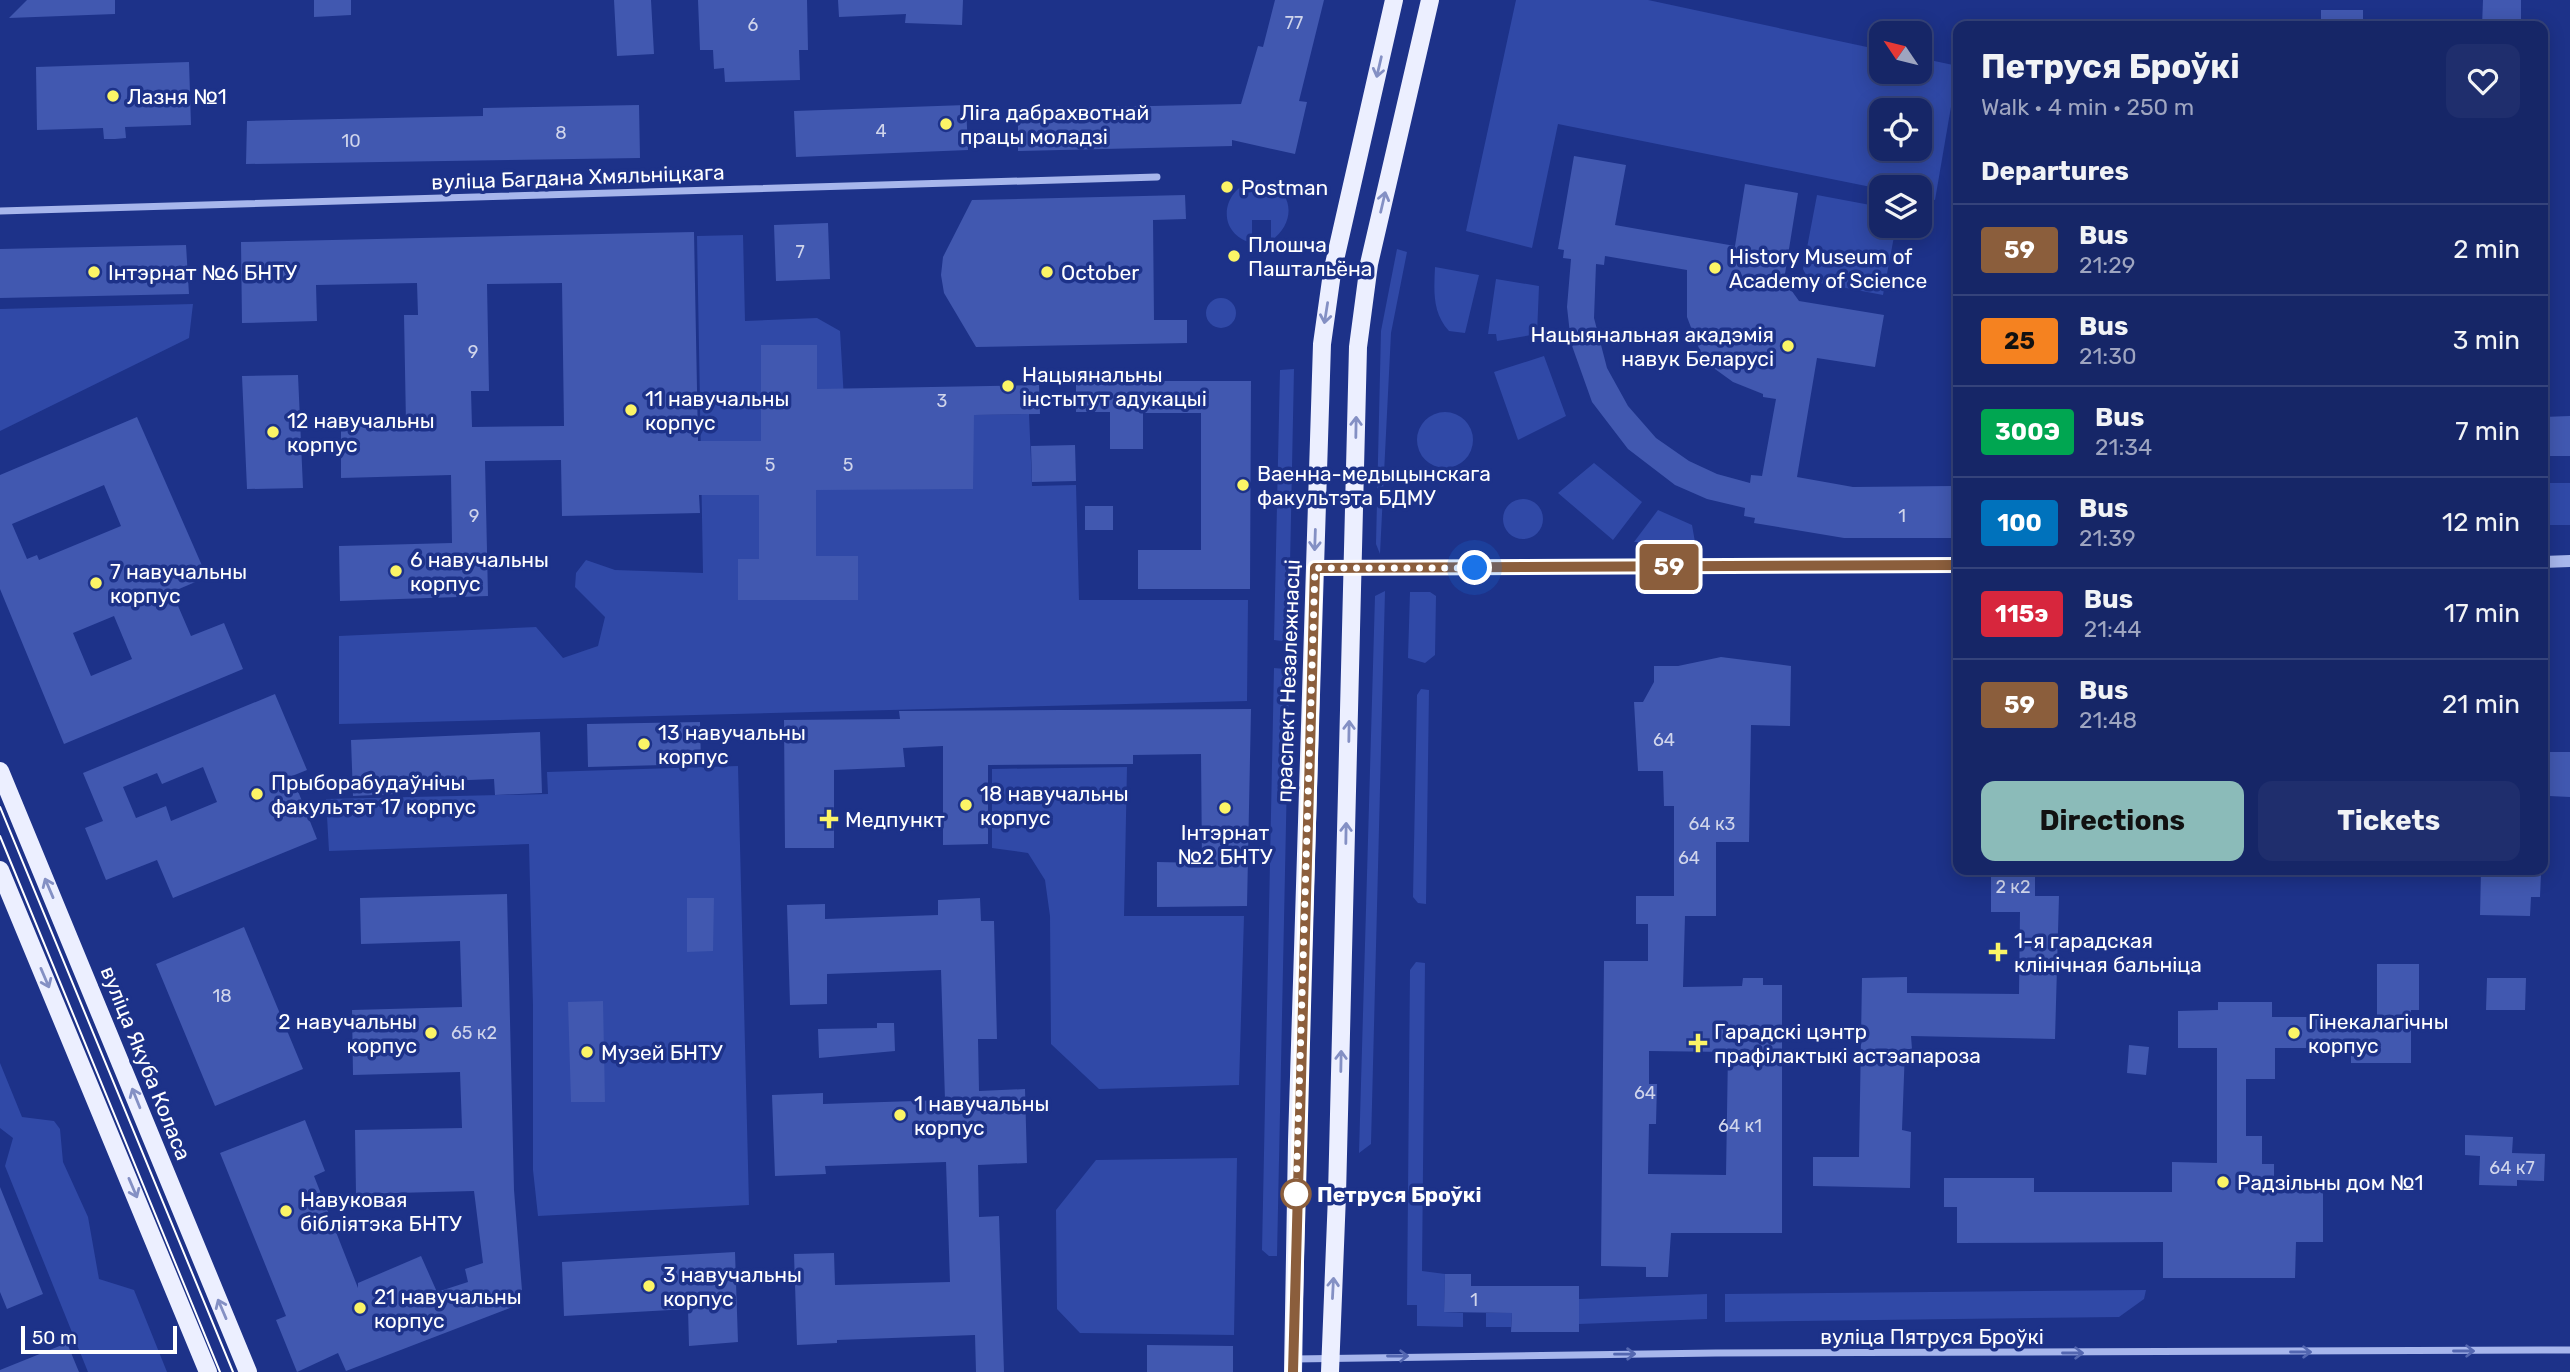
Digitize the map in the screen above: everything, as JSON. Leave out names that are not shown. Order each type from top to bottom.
[{"type":"main road","name":"праспект Незалежнасці","points":[[1293,1365],[1322,344],[1332,274],[1394,0]]},
{"type":"main road","points":[[1330,1364],[1337,1195],[1358,347],[1369,264],[1430,0]]},
{"type":"main road","name":"вуліца Якуба Коласа","points":[[0,771],[248,1372]]},
{"type":"main road","points":[[0,870],[208,1372]]},
{"type":"street","name":"вуліца Багдана Хмяльніцкага","points":[[0,211],[1157,177]]},
{"type":"street","points":[[2548,562],[2570,562]]},
{"type":"street","points":[[1315,568],[1953,565]]},
{"type":"street","name":"вуліца Пятруся Броўкі","points":[[1293,1365],[2570,1350]]},
{"type":"shaded area","points":[[1516,0],[1648,0],[1869,47],[1869,84],[1932,84],[1932,61],[1953,65],[1953,95],[1935,200],[1932,199],[1932,175],[1869,175],[1869,187],[1558,124],[1532,248],[1466,231]]},
{"type":"shaded area","points":[[1255,180],[1268,183],[1284,195],[1288,213],[1286,223],[1271,241],[1271,220],[1252,220],[1252,243],[1240,238],[1232,230],[1227,211],[1235,192]]},
{"type":"shaded area","points":[[1817,195],[1869,205],[1869,238],[1894,238],[1883,295],[1809,281],[1803,269]]},
{"type":"shaded area","points":[[743,235],[745,321],[817,318],[840,331],[845,417],[1029,414],[1032,486],[1076,485],[1079,600],[1248,600],[1247,701],[339,724],[339,636],[536,627],[563,658],[598,646],[605,617],[575,587],[576,573],[586,560],[615,570],[703,573],[697,236]]},
{"type":"shaded area","points":[[1397,249],[1407,252],[1391,333],[1380,554],[1376,544],[1381,331]]},
{"type":"shaded area","points":[[1435,267],[1479,275],[1465,333],[1449,331],[1443,324],[1437,309]]},
{"type":"shaded area","points":[[1496,279],[1539,286],[1537,334],[1497,341],[1496,334],[1488,334]]},
{"type":"shaded area","points":[[1221,298],[1227,299],[1235,307],[1235,319],[1227,327],[1221,328],[1215,327],[1207,319],[1206,313],[1207,307],[1215,299]]},
{"type":"shaded area","points":[[193,304],[189,338],[0,431],[0,309]]},
{"type":"shaded area","points":[[1544,356],[1566,416],[1518,440],[1494,372]]},
{"type":"shaded area","points":[[1294,369],[1289,615],[1288,633],[1282,641],[1274,640],[1280,370]]},
{"type":"shaded area","points":[[1440,412],[1450,412],[1465,420],[1471,429],[1471,451],[1465,460],[1450,468],[1440,468],[1422,456],[1417,445],[1417,435],[1429,417]]},
{"type":"shaded area","points":[[1594,463],[1642,502],[1613,540],[1558,493]]},
{"type":"shaded area","points":[[2548,483],[2570,483],[2570,525],[2548,525]]},
{"type":"shaded area","points":[[1523,499],[1537,505],[1543,519],[1537,533],[1523,539],[1509,533],[1503,519],[1509,505]]},
{"type":"shaded area","points":[[1658,510],[1692,525],[1695,542],[1634,542]]},
{"type":"shaded area","points":[[1385,591],[1371,1144],[1359,1153],[1375,596]]},
{"type":"shaded area","points":[[1410,592],[1430,592],[1436,596],[1435,655],[1425,663],[1408,658]]},
{"type":"shaded area","points":[[1274,668],[1285,669],[1289,680],[1277,1256],[1269,1256],[1262,1250]]},
{"type":"shaded area","points":[[1421,689],[1429,690],[1426,904],[1418,903],[1413,897],[1417,695]]},
{"type":"shaded area","points":[[738,766],[749,1205],[538,1216],[533,1170],[529,844],[329,851],[326,799],[548,794],[547,772]]},
{"type":"shaded area","points":[[1127,767],[1124,916],[1244,916],[1239,1085],[1099,1089],[1051,1044],[1050,916],[1045,880],[1028,853],[992,848],[992,769]]},
{"type":"shaded area","points":[[1416,962],[1425,963],[1422,1271],[1445,1274],[1444,1312],[1463,1313],[1463,1327],[1417,1326],[1417,1305],[1407,1305],[1410,970]]},
{"type":"shaded area","points":[[0,1063],[22,1117],[54,1121],[60,1129],[63,1162],[88,1217],[99,1279],[134,1290],[167,1372],[88,1372],[5,1166],[13,1138],[0,1128]]},
{"type":"shaded area","points":[[1237,1158],[1234,1335],[1080,1333],[1057,1309],[1056,1210],[1096,1160]]},
{"type":"shaded area","points":[[2146,1290],[2144,1299],[2119,1317],[1725,1322],[1725,1294]]},
{"type":"shaded area","points":[[1707,1294],[1707,1319],[1579,1324],[1579,1299]]},
{"type":"shaded area","points":[[1486,1313],[1512,1313],[1511,1327],[1486,1327]]},
{"type":"building","points":[[27,0],[115,0],[115,14],[9,18]]},
{"type":"building","points":[[314,0],[351,0],[351,15],[314,17]]},
{"type":"building","points":[[614,0],[651,0],[654,54],[617,56]]},
{"type":"building","points":[[698,0],[807,0],[808,50],[799,50],[800,80],[725,82],[724,68],[714,69],[713,50],[700,50]]},
{"type":"building","points":[[838,0],[963,0],[962,25],[905,23],[906,14],[839,17]]},
{"type":"building","points":[[1275,0],[1324,0],[1299,101],[1307,102],[1295,154],[1232,140],[1232,146],[1018,151],[1018,109],[1241,104],[1258,46],[1263,47]]},
{"type":"building","points":[[2483,0],[2521,0],[2521,21],[2482,21]]},
{"type":"building","points":[[2321,10],[2363,10],[2363,21],[2321,21]]},
{"type":"building","name":"Лазня №1","points":[[189,62],[191,125],[125,127],[126,138],[115,139],[104,139],[103,128],[37,130],[36,67]]},
{"type":"building","points":[[639,105],[640,158],[246,164],[247,121],[483,116],[483,108]]},
{"type":"building","points":[[966,105],[968,150],[796,157],[794,111]]},
{"type":"building","name":"Нацыянальная акадэмія навук Беларусі","points":[[1574,156],[1626,165],[1615,225],[1735,246],[1745,184],[1798,193],[1784,280],[1799,301],[1884,315],[1875,367],[1817,358],[1797,477],[1853,487],[1953,486],[1953,538],[1844,538],[1754,523],[1755,518],[1744,516],[1745,508],[1707,499],[1675,485],[1628,449],[1592,402],[1571,343],[1567,307],[1571,259],[1563,258],[1564,250],[1558,249]],"holes":[[[1605,256],[1687,270],[1687,317],[1700,351],[1715,369],[1733,382],[1763,394],[1763,397],[1776,399],[1762,476],[1751,475],[1750,483],[1717,474],[1689,461],[1656,438],[1628,406],[1607,368],[1594,318],[1596,264],[1604,265]]]},
{"type":"building","name":"October","points":[[1185,195],[1186,219],[1153,220],[1154,320],[1187,320],[1187,343],[976,347],[944,293],[941,275],[943,257],[972,200]]},
{"type":"building","points":[[828,223],[830,279],[776,281],[774,225]]},
{"type":"building","name":"11 навучальны корпус","points":[[694,232],[698,441],[761,441],[761,345],[817,345],[817,389],[1039,385],[1040,414],[974,415],[973,489],[816,490],[816,556],[858,556],[858,600],[738,600],[738,559],[759,559],[759,495],[699,495],[700,513],[562,516],[561,460],[485,461],[488,596],[340,601],[339,546],[452,543],[451,475],[341,478],[341,426],[406,424],[404,315],[418,315],[417,283],[316,285],[317,321],[242,323],[241,242]],"holes":[[[562,283],[564,426],[472,427],[471,391],[489,391],[487,284]]]},
{"type":"building","name":"Інтэрнат №6 БНТУ","points":[[186,245],[189,294],[0,298],[0,249]]},
{"type":"building","name":"12 навучальны корпус","points":[[298,375],[303,488],[247,489],[242,376]]},
{"type":"building","points":[[1076,381],[1251,381],[1250,589],[1138,589],[1138,550],[1201,550],[1201,413],[1143,413],[1143,449],[1110,449],[1110,412],[1076,412]]},
{"type":"building","points":[[2570,416],[2570,456],[2548,456],[2548,417]]},
{"type":"building","name":"7 навучальны корпус","points":[[137,417],[207,577],[172,592],[191,636],[224,623],[243,669],[64,744],[0,589],[0,475]],"holes":[[[104,485],[121,526],[39,560],[37,555],[27,559],[12,524]],[[114,616],[132,659],[91,676],[73,633]]]},
{"type":"building","points":[[1075,445],[1076,481],[1032,482],[1031,446]]},
{"type":"building","points":[[1085,506],[1113,506],[1113,530],[1085,530]]},
{"type":"building","points":[[1721,657],[1791,666],[1790,726],[1751,725],[1749,842],[1716,842],[1716,916],[1685,916],[1683,987],[1742,986],[1743,978],[1763,978],[1763,985],[1782,985],[1782,1233],[1671,1233],[1668,1277],[1646,1277],[1646,1267],[1601,1266],[1604,961],[1648,961],[1648,924],[1636,924],[1636,896],[1674,896],[1674,806],[1664,806],[1663,771],[1638,771],[1634,702],[1643,702],[1654,682],[1654,666],[1678,666]],"holes":[[[1649,1051],[1728,1052],[1726,1175],[1648,1174],[1649,1124],[1656,1124],[1657,1084],[1649,1084]]]},
{"type":"building","name":"Прыборабудаўнічы факультэт 17 корпус","points":[[275,694],[307,770],[292,776],[317,839],[173,898],[157,860],[106,880],[85,828],[103,821],[83,773]],"holes":[[[203,767],[217,802],[171,821],[166,806],[136,818],[123,787],[157,773],[162,784]]]},
{"type":"building","points":[[1251,709],[1247,906],[1157,907],[1157,862],[1202,863],[1201,754],[1133,755],[1133,764],[988,765],[988,844],[943,845],[943,746],[903,748],[905,767],[834,770],[834,848],[785,848],[784,720],[900,719],[899,711]]},
{"type":"building","name":"13 навучальны корпус","points":[[700,722],[701,764],[588,767],[587,724]]},
{"type":"building","points":[[540,732],[542,793],[495,795],[494,779],[395,783],[395,794],[353,796],[351,740]]},
{"type":"building","points":[[2550,752],[2570,752],[2570,797],[2549,796]]},
{"type":"building","points":[[1991,875],[2035,875],[2035,896],[2059,896],[2055,1039],[1911,1036],[1912,1049],[1905,1049],[1902,1130],[1911,1132],[1910,1188],[1813,1186],[1813,1157],[1859,1157],[1862,978],[1907,977],[1907,993],[2019,994],[2020,912],[1991,912]]},
{"type":"building","points":[[2481,875],[2541,875],[2540,897],[2531,897],[2530,916],[2480,915]]},
{"type":"building","points":[[507,894],[514,1190],[523,1303],[346,1371],[338,1353],[297,1372],[276,1320],[286,1316],[220,1153],[305,1120],[325,1171],[314,1176],[358,1288],[358,1283],[421,1256],[437,1292],[468,1282],[465,1269],[483,1263],[474,1191],[356,1194],[355,1130],[462,1128],[460,1072],[353,1075],[352,1010],[462,1007],[460,941],[361,944],[360,898]]},
{"type":"building","points":[[687,898],[714,898],[713,951],[687,952]]},
{"type":"building","name":"1 навучальны корпус","points":[[980,898],[981,921],[994,921],[997,1039],[978,1039],[979,1091],[1025,1089],[1027,1163],[978,1165],[979,1217],[999,1216],[1004,1372],[976,1372],[975,1335],[837,1340],[837,1343],[797,1345],[794,1254],[834,1253],[835,1285],[950,1282],[946,1162],[825,1166],[826,1174],[775,1176],[772,1095],[823,1093],[823,1104],[945,1100],[941,970],[827,974],[827,1004],[790,1005],[787,905],[825,904],[825,919],[938,915],[938,900]]},
{"type":"building","points":[[244,927],[303,1069],[215,1106],[156,964]]},
{"type":"building","name":"Радзільны дом №1","points":[[2377,964],[2419,964],[2419,1010],[2411,1010],[2411,1063],[2351,1063],[2351,1048],[2275,1048],[2275,1079],[2246,1079],[2246,1136],[2262,1136],[2262,1164],[2274,1164],[2274,1186],[2323,1186],[2323,1242],[2296,1242],[2295,1278],[2163,1278],[2163,1242],[1957,1243],[1957,1207],[1944,1207],[1944,1178],[2034,1178],[2034,1192],[2172,1192],[2172,1162],[2217,1163],[2217,1048],[2178,1048],[2178,1011],[2218,1010],[2218,1002],[2272,1002],[2272,1017],[2377,1017]]},
{"type":"building","points":[[2487,978],[2526,978],[2525,1010],[2486,1010]]},
{"type":"building","name":"Музей БНТУ","points":[[603,1001],[605,1102],[571,1102],[568,1002]]},
{"type":"building","points":[[877,1023],[894,1023],[895,1051],[819,1058],[818,1029],[877,1028]]},
{"type":"building","points":[[2129,1045],[2149,1047],[2146,1075],[2127,1073]]},
{"type":"building","points":[[2465,1135],[2513,1137],[2512,1153],[2545,1154],[2544,1181],[2517,1180],[2517,1186],[2479,1185],[2480,1156],[2465,1155]]},
{"type":"building","points":[[0,1187],[43,1294],[7,1309],[0,1292]]},
{"type":"building","name":"3 навучальны корпус","points":[[735,1252],[738,1342],[689,1346],[688,1309],[564,1316],[562,1262]]},
{"type":"building","points":[[1445,1274],[1471,1274],[1471,1286],[1579,1286],[1579,1332],[1511,1332],[1512,1313],[1444,1312]]},
{"type":"building","points":[[67,1343],[79,1372],[0,1372],[0,1370]]},
{"type":"building","points":[[1147,1345],[1233,1346],[1233,1372],[1147,1372]]},
{"type":"tram line","points":[[0,807],[233,1372]]},
{"type":"tram line","points":[[0,836],[220,1372]]},
{"type":"bus line","name":"59","points":[[1293,1372],[1297,1141],[1315,568],[1953,565]]},
{"type":"place","name":"Лазня №1","points":[[113,96]]},
{"type":"place","name":"Ліга дабрахвотнай працы моладзі","points":[[946,124]]},
{"type":"place","name":"Postman","points":[[1227,187]]},
{"type":"place","name":"Плошча Паштальёна","points":[[1234,256]]},
{"type":"place","name":"History Museum of Academy of Science","points":[[1715,268]]},
{"type":"place","name":"Інтэрнат №6 БНТУ","points":[[94,272]]},
{"type":"place","name":"October","points":[[1047,272]]},
{"type":"place","name":"Нацыянальная акадэмія навук Беларусі","points":[[1788,346]]},
{"type":"place","name":"Нацыянальны інстытут адукацыі","points":[[1008,386]]},
{"type":"place","name":"11 навучальны корпус","points":[[631,410]]},
{"type":"place","name":"12 навучальны корпус","points":[[273,432]]},
{"type":"place","name":"Ваенна-медыцынскага факультэта БДМУ","points":[[1243,485]]},
{"type":"place","name":"6 навучальны корпус","points":[[396,571]]},
{"type":"place","name":"7 навучальны корпус","points":[[96,583]]},
{"type":"place","name":"13 навучальны корпус","points":[[644,744]]},
{"type":"place","name":"Прыборабудаўнічы факультэт 17 корпус","points":[[257,794]]},
{"type":"place","name":"18 навучальны корпус","points":[[966,805]]},
{"type":"place","name":"Інтэрнат №2 БНТУ","points":[[1225,808]]},
{"type":"place","name":"Медпункт","points":[[829,819]]},
{"type":"place","name":"1-я гарадская клінічная бальніца","points":[[1998,952]]},
{"type":"place","name":"2 навучальны корпус","points":[[431,1033]]},
{"type":"place","name":"Гінекалагічны корпус","points":[[2294,1033]]},
{"type":"place","name":"Гарадскі цэнтр прафілактыкі астэапароза","points":[[1698,1043]]},
{"type":"place","name":"Музей БНТУ","points":[[587,1052]]},
{"type":"place","name":"1 навучальны корпус","points":[[900,1115]]},
{"type":"place","name":"Радзільны дом №1","points":[[2223,1182]]},
{"type":"place","name":"Петруся Броўкі","points":[[1296,1194]]},
{"type":"place","name":"Навуковая бібліятэка БНТУ","points":[[286,1211]]},
{"type":"place","name":"3 навучальны корпус","points":[[649,1286]]},
{"type":"place","name":"21 навучальны корпус","points":[[360,1308]]},
{"type":"route","points":[[1296,1194],[1315,568],[1475,568]]}]
